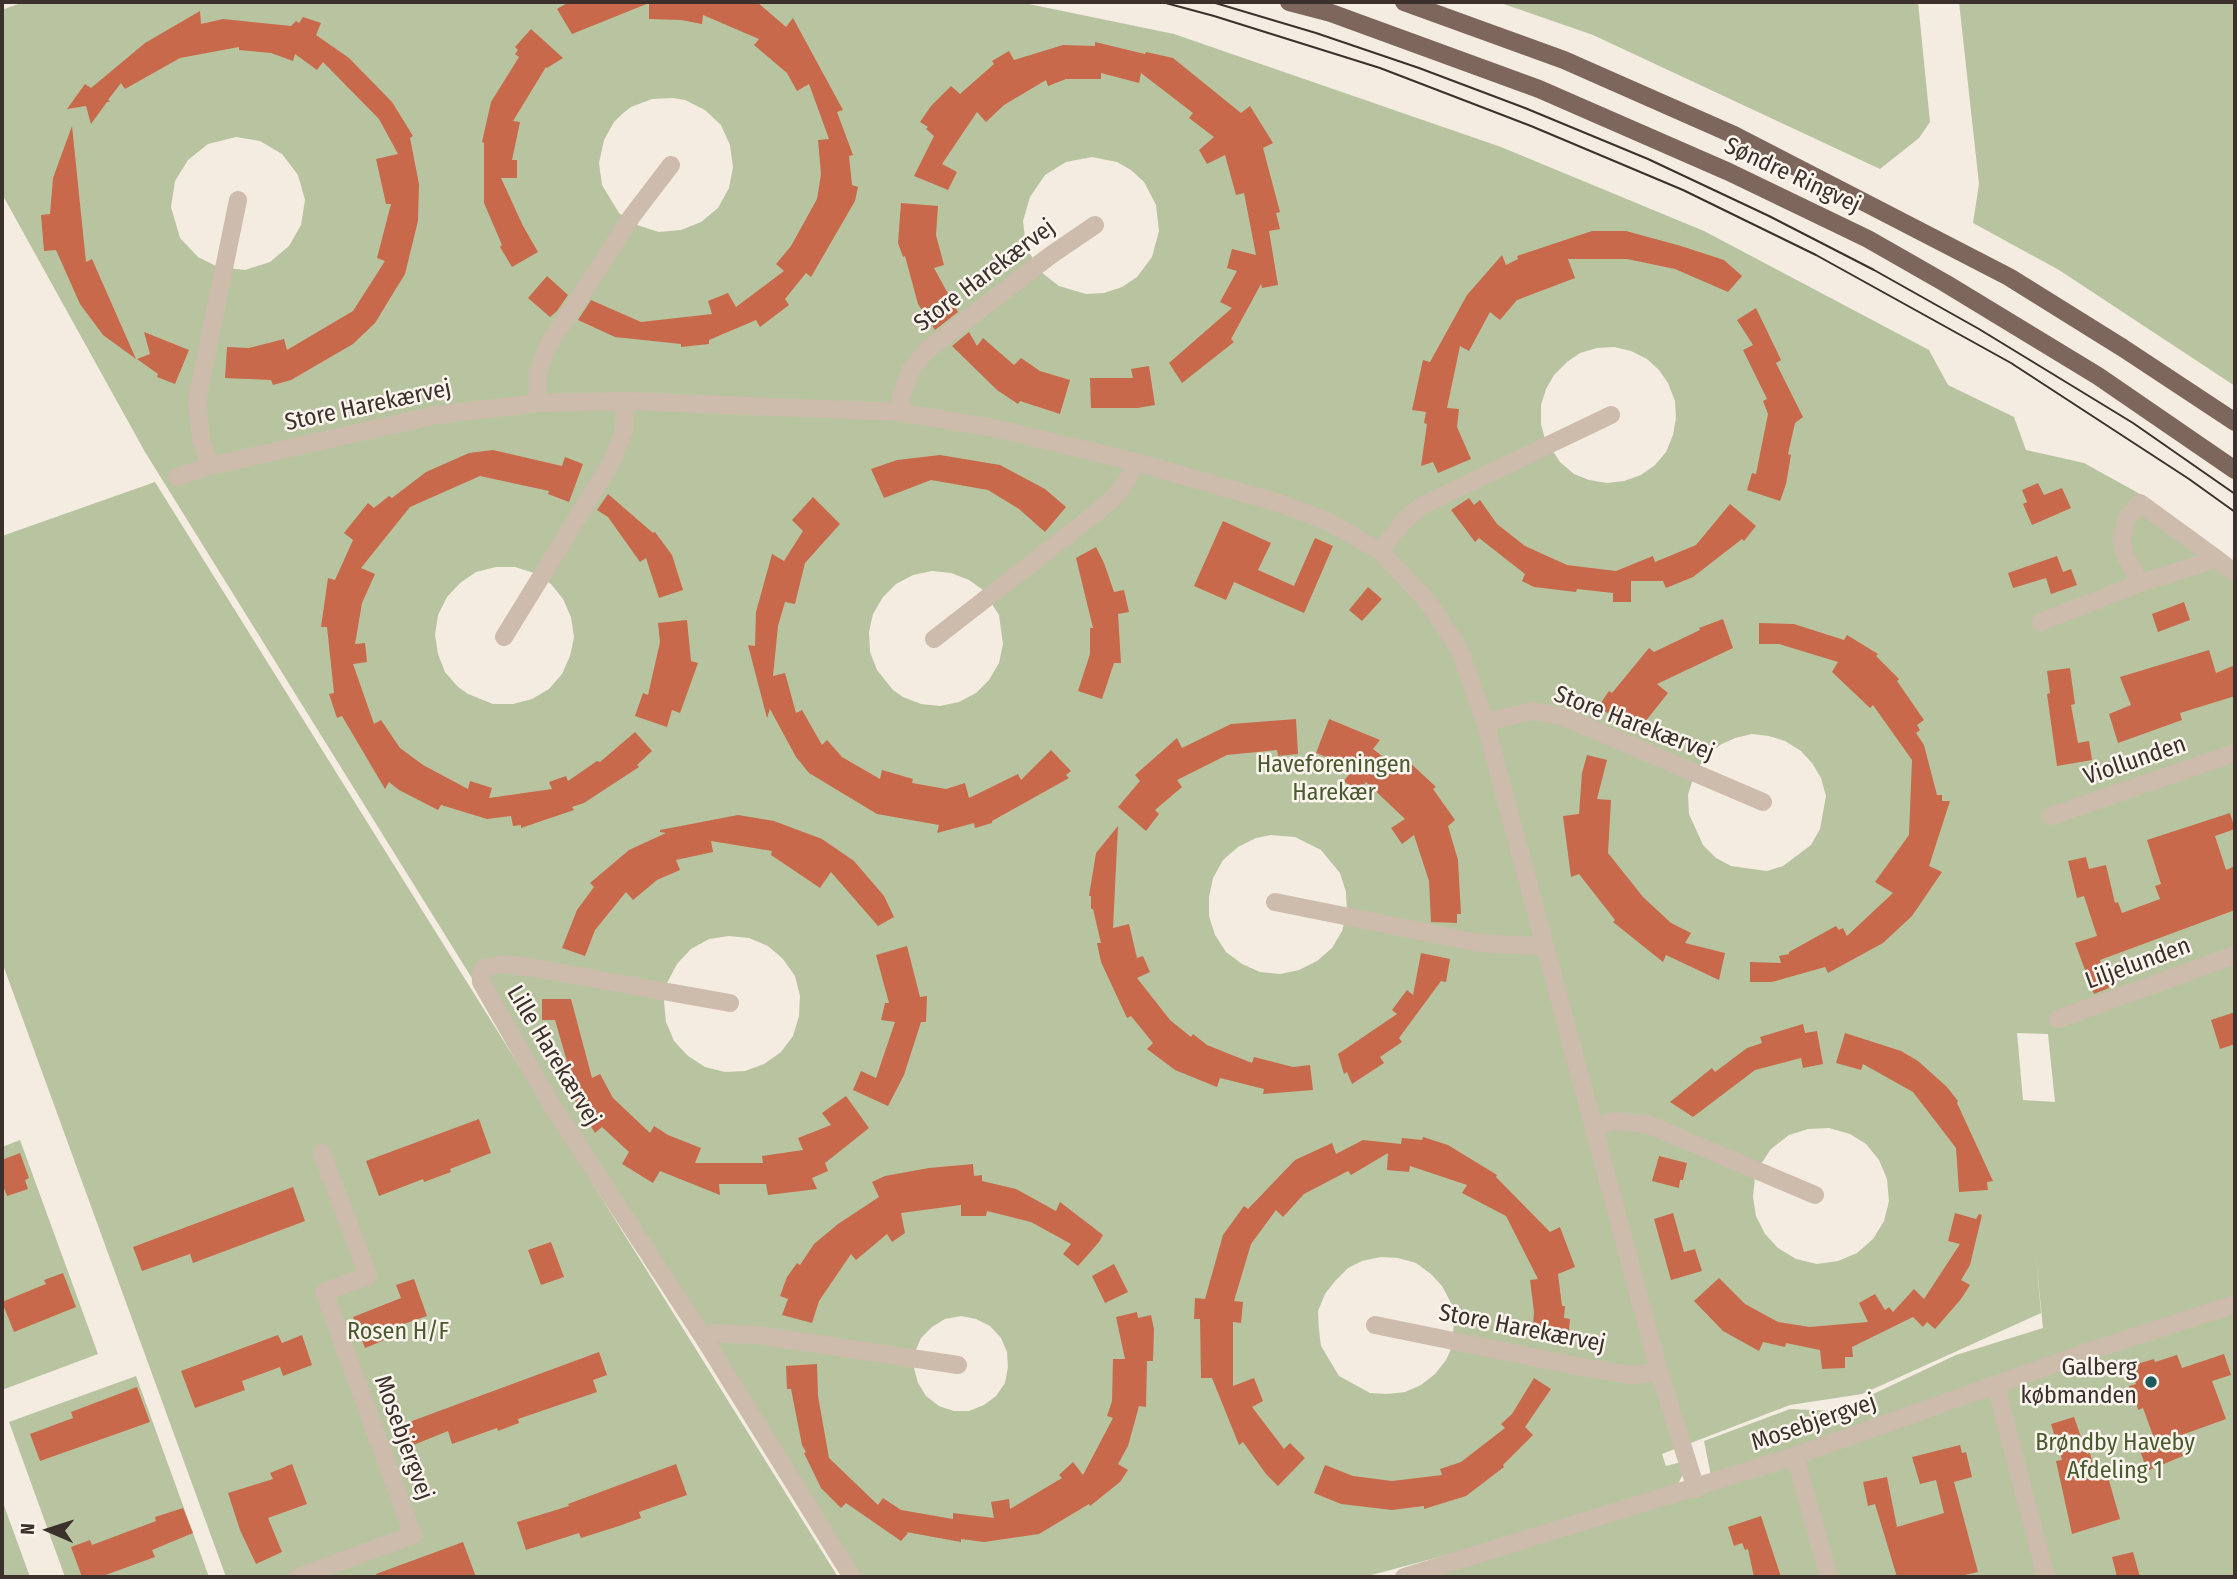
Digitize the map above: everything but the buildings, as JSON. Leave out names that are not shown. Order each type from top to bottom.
[{"type":"main road","name":"Søndre Ringvej","points":[[1289,2],[1331,13],[1539,89],[1730,173],[1868,239],[2098,376],[2235,470]]},
{"type":"main road","name":"Søndre Ringvej","points":[[1404,2],[1564,61],[1734,135],[2009,277],[2235,422]]},
{"type":"street","points":[[538,403],[538,373],[546,349],[632,216],[671,166]]},
{"type":"street","points":[[210,466],[201,440],[197,400],[238,200]]},
{"type":"street","name":"Store Harekærvej","points":[[899,412],[910,371],[927,350],[1096,225]]},
{"type":"street","points":[[504,637],[622,443],[625,401]]},
{"type":"street","name":"Store Harekærvej","points":[[177,477],[210,466],[437,415],[538,403],[625,401],[899,412],[994,428],[1135,462],[1279,503],[1327,521],[1380,551],[1428,602],[1459,649],[1485,722],[1659,1371],[1696,1489]]},
{"type":"street","points":[[1380,551],[1406,519],[1421,506],[1611,415]]},
{"type":"street","points":[[933,639],[1096,513],[1115,496],[1128,479],[1135,462]]},
{"type":"street","points":[[2140,583],[2124,553],[2122,539],[2127,518],[2140,503],[2235,573]]},
{"type":"street","points":[[2041,622],[2140,583],[2217,559]]},
{"type":"street","name":"Store Harekærvej","points":[[1485,722],[1532,711],[1564,718],[1763,802]]},
{"type":"street","name":"Viollunden","points":[[2051,816],[2235,753]]},
{"type":"street","points":[[1275,902],[1479,943],[1537,946],[1544,944]]},
{"type":"street","name":"Liljelunden","points":[[2058,1019],[2235,955]]},
{"type":"street","name":"Lille Harekærvej","points":[[730,1003],[504,964],[484,968],[481,974],[481,982],[551,1104],[705,1340],[852,1577]]},
{"type":"street","points":[[1595,1127],[1614,1121],[1647,1124],[1815,1195]]},
{"type":"street","name":"Mosebjergvej","points":[[298,1577],[413,1535],[324,1292],[368,1276],[322,1153]]},
{"type":"street","name":"Mosebjergvej","points":[[1404,1577],[1696,1489],[2090,1351],[2235,1304]]},
{"type":"street","name":"Store Harekærvej","points":[[1375,1325],[1586,1368],[1633,1375],[1659,1371]]},
{"type":"street","points":[[705,1340],[715,1333],[757,1335],[958,1365]]},
{"type":"street","points":[[1996,1385],[2046,1577]]},
{"type":"street","points":[[1795,1456],[1829,1577]]},
{"type":"green space","points":[[23,2],[1019,2],[1174,34],[1501,147],[1704,231],[1929,350],[1948,385],[2014,417],[2026,450],[2084,463],[2140,494],[2235,566],[2235,1577],[1432,1577],[1563,1524],[1364,1577],[844,1577],[145,452],[2,194],[2,10]],"holes":[[[652,99],[685,100],[705,110],[721,125],[730,145],[733,167],[729,188],[718,208],[701,222],[681,230],[659,232],[637,225],[619,213],[602,185],[599,163],[604,140],[614,122],[631,107]],[[236,137],[260,141],[282,154],[298,175],[305,200],[301,225],[289,246],[270,262],[245,270],[218,267],[198,257],[180,238],[171,207],[175,181],[188,160],[208,144]],[[1092,157],[1117,162],[1144,182],[1156,205],[1159,231],[1152,257],[1137,277],[1122,287],[1104,293],[1086,294],[1059,286],[1041,272],[1026,247],[1023,221],[1030,197],[1045,175],[1066,162]],[[1614,347],[1631,351],[1647,359],[1668,383],[1675,401],[1673,435],[1666,452],[1655,465],[1641,475],[1607,483],[1589,480],[1574,474],[1560,462],[1545,439],[1541,424],[1541,405],[1546,389],[1554,375],[1580,353]],[[496,567],[515,567],[534,573],[551,584],[563,599],[571,617],[574,637],[562,674],[549,689],[532,699],[513,704],[493,704],[468,694],[445,672],[438,654],[435,635],[438,615],[447,597],[460,583],[476,572]],[[932,571],[951,573],[969,580],[983,590],[999,615],[1003,644],[999,663],[989,680],[976,693],[959,702],[940,706],[921,704],[893,690],[877,670],[870,652],[869,632],[873,614],[883,597],[896,584],[913,575]],[[1752,734],[1785,741],[1801,751],[1821,778],[1826,796],[1820,829],[1811,845],[1783,866],[1767,871],[1731,866],[1716,858],[1703,845],[1689,814],[1688,795],[1697,769],[1720,745]],[[1271,835],[1295,837],[1321,850],[1340,873],[1346,892],[1347,912],[1342,931],[1332,948],[1317,961],[1299,970],[1280,974],[1260,972],[1242,964],[1226,952],[1215,935],[1209,916],[1213,878],[1223,860],[1238,847],[1256,838]],[[729,936],[749,938],[768,946],[783,959],[795,976],[800,996],[799,1016],[793,1036],[781,1052],[764,1064],[745,1071],[725,1072],[705,1067],[688,1056],[674,1041],[666,1022],[664,1002],[667,983],[677,964],[691,949],[709,939]],[[2017,1033],[2048,1034],[2055,1102],[2023,1100]],[[1829,1128],[1850,1134],[1866,1144],[1879,1160],[1887,1179],[1889,1201],[1884,1221],[1873,1239],[1857,1253],[1838,1261],[1817,1264],[1796,1259],[1778,1248],[1765,1234],[1756,1216],[1753,1197],[1755,1177],[1771,1149],[1789,1135],[1808,1129]],[[1381,1257],[1416,1263],[1431,1274],[1450,1301],[1454,1319],[1452,1347],[1435,1374],[1421,1385],[1405,1392],[1387,1394],[1370,1393],[1339,1376],[1321,1346],[1318,1311],[1325,1294],[1348,1268],[1362,1261]],[[2036,1257],[2043,1328],[1956,1355],[1837,1411],[1790,1409],[1704,1441],[1711,1476],[1678,1484],[1683,1474],[1681,1462],[1666,1466],[1662,1454],[1790,1405],[1862,1394],[2041,1313]],[[961,1316],[990,1326],[1001,1338],[1007,1352],[1005,1383],[996,1396],[969,1411],[954,1411],[939,1406],[926,1396],[918,1383],[914,1368],[915,1352],[921,1338],[945,1319]]]},
{"type":"green space","points":[[1498,2],[1918,2],[1930,122],[1919,138],[1880,169],[1593,35]]},
{"type":"green space","points":[[1959,2],[2235,2],[2235,386],[2059,270],[1973,223],[1979,184]]},
{"type":"green space","name":"Rosen H/F","points":[[155,482],[838,1577],[226,1577],[2,962],[2,536]]},
{"type":"green space","points":[[20,1140],[98,1354],[2,1390],[2,1147]]},
{"type":"green space","points":[[136,1376],[209,1577],[65,1577],[9,1422]]},
{"type":"green space","points":[[2,1500],[30,1577],[2,1577]]},
{"type":"tram line","points":[[1162,2],[1380,68],[1531,126],[1683,190],[1816,255],[2011,363],[2235,512]]},
{"type":"tram line","points":[[1212,2],[1316,33],[1525,108],[1648,159],[1769,216],[1874,270],[1979,329],[2133,423],[2235,494]]},
{"type":"place","name":"Galberg købmanden","points":[[2151,1382]]},
{"type":"park label","name":"Haveforeningen Harekær","points":[[1334,779]]},
{"type":"park label","name":"Brøndby Haveby Afdeling 1","points":[[2115,1457]]}]
